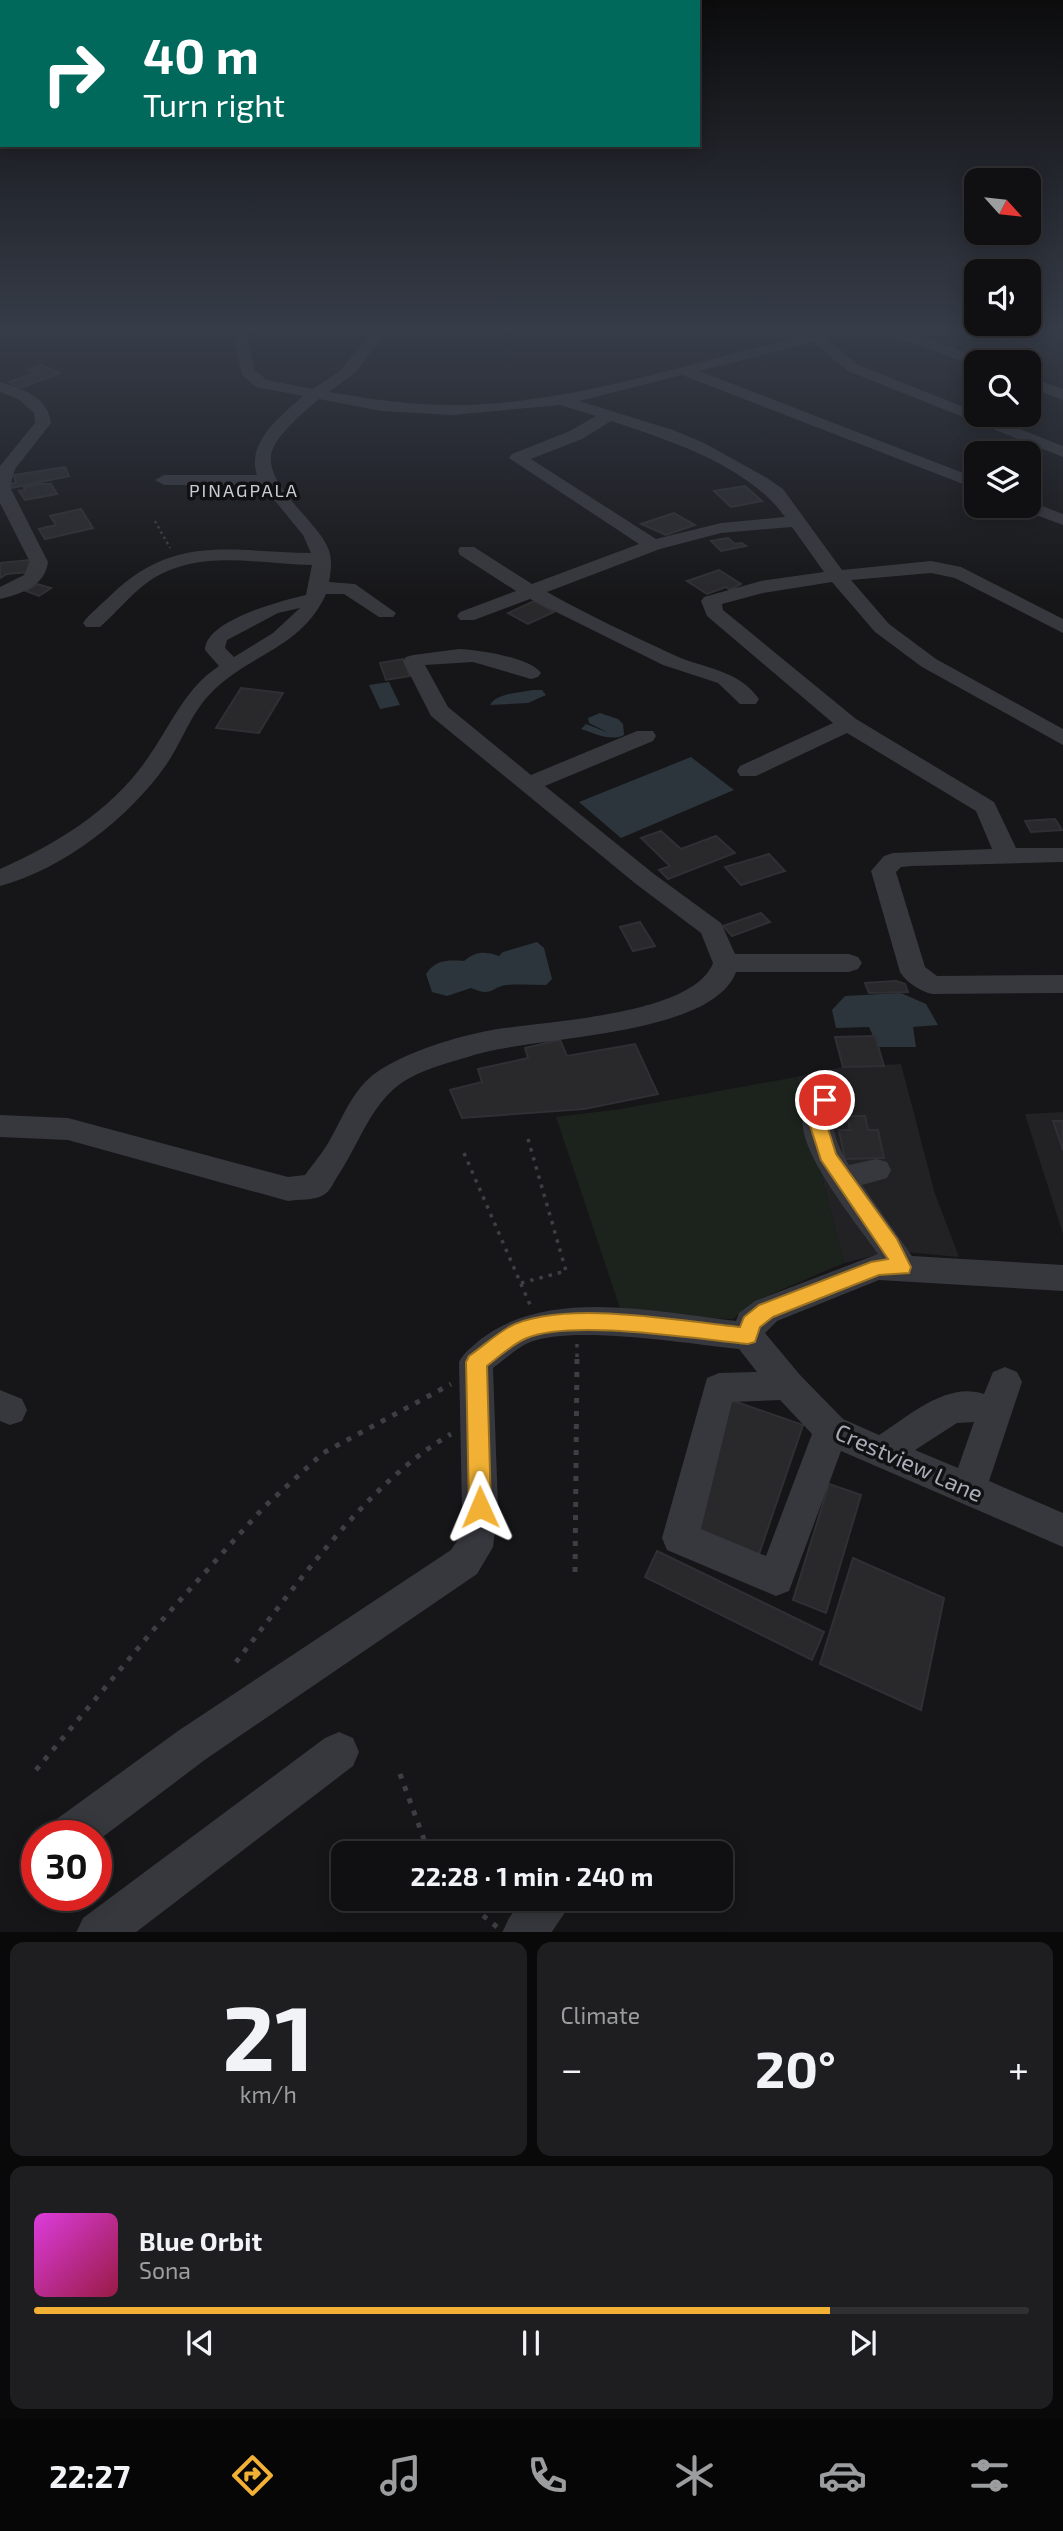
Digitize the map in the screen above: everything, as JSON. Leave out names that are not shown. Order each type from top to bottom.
[{"type":"street","points":[[0,593],[18,588],[32,579],[39,570],[39,562],[1,487],[7,468],[43,423],[43,419]]},
{"type":"street","points":[[0,878],[37,862],[69,843],[115,809],[155,765],[194,699],[207,685],[298,626],[317,593],[322,559],[314,538],[267,480],[262,463],[265,448],[292,419]]},
{"type":"street","points":[[603,419],[576,435],[517,458],[653,545]]},
{"type":"street","points":[[621,419],[698,447],[777,494],[837,576],[881,628],[929,663],[1063,738]]},
{"type":"street","points":[[810,419],[964,479]]},
{"type":"street","points":[[979,419],[1063,453]]},
{"type":"street","points":[[164,480],[267,480]]},
{"type":"street","points":[[1041,511],[1063,520]]},
{"type":"street","points":[[467,616],[528,590],[653,545],[720,528],[799,521]]},
{"type":"street","points":[[467,551],[528,590],[670,661],[725,679],[748,699]]},
{"type":"street","points":[[93,623],[140,579],[175,560],[220,553],[322,559]]},
{"type":"street","points":[[1007,856],[986,807],[848,724],[714,612],[711,601],[761,587],[931,567],[961,573],[1063,627]]},
{"type":"street","points":[[233,667],[215,650],[215,643],[220,636],[271,609],[317,593],[348,588],[386,613]]},
{"type":"street","points":[[0,1126],[68,1129],[288,1189],[314,1186],[337,1154],[366,1100],[387,1079],[428,1059],[489,1040],[646,1016],[689,1002],[720,979],[726,963],[712,929],[645,879],[531,783],[439,711],[413,661],[462,655],[482,656],[531,673]]},
{"type":"street","points":[[748,771],[848,724]]},
{"type":"street","points":[[531,783],[645,736]]},
{"type":"street","points":[[1063,855],[912,858],[893,861],[883,871],[913,972],[932,985],[1063,984]]},
{"type":"street","points":[[726,963],[849,963]]},
{"type":"street","points":[[825,1100],[817,1119],[827,1155],[841,1179],[891,1244],[902,1267]]},
{"type":"street","points":[[841,1179],[876,1170]]},
{"type":"street","points":[[91,1820],[192,1745],[464,1562],[475,1546],[480,1507],[476,1362],[517,1333],[538,1325],[598,1322],[748,1336],[751,1323],[766,1311],[877,1267],[1063,1278]]},
{"type":"street","name":"Crestview Lane","points":[[748,1336],[788,1385],[831,1430],[1063,1530]]},
{"type":"street","points":[[788,1385],[719,1388],[680,1538],[776,1578],[831,1430]]},
{"type":"street","points":[[880,1453],[951,1408],[979,1407],[1000,1397],[968,1490]]},
{"type":"street","points":[[99,1932],[339,1752]]},
{"type":"street","points":[[525,1932],[540,1911]]},
{"type":"path","points":[[155,521],[175,560]]},
{"type":"path","points":[[521,1283],[566,1271],[528,1139]]},
{"type":"path","points":[[464,1153],[538,1325]]},
{"type":"path","points":[[575,1572],[577,1323]]},
{"type":"path","points":[[36,1770],[155,1628],[264,1507],[323,1453],[443,1390],[476,1362]]},
{"type":"path","points":[[236,1662],[286,1598],[380,1488],[427,1447],[478,1421]]},
{"type":"path","points":[[400,1774],[425,1841]]},
{"type":"path","points":[[477,1911],[503,1932]]},
{"type":"shaded area","points":[[389,682],[400,705],[380,709],[369,685]]},
{"type":"shaded area","points":[[542,690],[546,695],[528,703],[490,705],[503,696]]},
{"type":"shaded area","points":[[600,713],[618,719],[623,724],[624,735],[608,737],[581,729],[586,724],[609,733],[589,723],[588,718]]},
{"type":"shaded area","points":[[691,757],[734,790],[621,838],[579,802]]},
{"type":"shaded area","points":[[537,942],[544,948],[552,979],[546,985],[507,985],[488,992],[471,988],[447,996],[432,992],[426,974],[438,963],[464,961],[481,953],[499,956],[503,952]]},
{"type":"shaded area","points":[[901,993],[926,1004],[938,1025],[913,1027],[916,1047],[878,1047],[869,1027],[836,1028],[832,1010],[845,996]]},
{"type":"shaded area","points":[[901,1064],[935,1194],[959,1257],[894,1251],[844,1263],[796,1077],[843,1067]]},
{"type":"shaded area","points":[[796,1077],[844,1263],[755,1301],[733,1319],[622,1314],[556,1117],[621,1109]]},
{"type":"shaded area","points":[[1063,1112],[1063,1234],[1025,1114]]},
{"type":"building","points":[[65,467],[69,476],[11,488],[10,484],[16,483],[14,475]]},
{"type":"building","points":[[51,484],[57,494],[25,500],[19,491],[25,490],[24,487]]},
{"type":"building","points":[[745,486],[762,501],[731,507],[714,491]]},
{"type":"building","points":[[81,509],[93,528],[45,539],[39,529],[56,525],[50,516]]},
{"type":"building","points":[[674,513],[695,525],[666,535],[641,524]]},
{"type":"building","points":[[728,538],[735,544],[742,543],[746,546],[721,551],[711,541]]},
{"type":"building","points":[[29,560],[28,572],[7,574],[0,578],[0,563]]},
{"type":"building","points":[[719,570],[741,584],[730,590],[726,587],[707,594],[687,581]]},
{"type":"building","points":[[37,584],[51,588],[39,596],[26,591]]},
{"type":"building","points":[[534,601],[554,612],[528,624],[508,613]]},
{"type":"building","points":[[403,659],[410,676],[386,680],[380,663]]},
{"type":"building","points":[[241,688],[283,693],[259,733],[216,728]]},
{"type":"building","points":[[1055,819],[1062,830],[1031,832],[1025,821]]},
{"type":"building","points":[[661,831],[681,849],[716,836],[735,853],[668,879],[659,870],[670,866],[641,838]]},
{"type":"building","points":[[769,854],[785,871],[741,885],[725,867]]},
{"type":"building","points":[[761,913],[770,922],[732,936],[723,926]]},
{"type":"building","points":[[640,922],[655,946],[633,951],[620,927]]},
{"type":"building","points":[[896,981],[905,984],[908,992],[869,993],[865,983]]},
{"type":"building","points":[[875,1036],[884,1066],[843,1067],[835,1037]]},
{"type":"building","points":[[560,1040],[567,1056],[635,1044],[658,1094],[584,1109],[462,1118],[450,1090],[482,1082],[478,1069],[528,1058],[525,1048]]},
{"type":"building","points":[[847,1116],[865,1116],[868,1130],[878,1130],[884,1158],[845,1159],[839,1130],[850,1130]]},
{"type":"building","points":[[1053,1121],[1063,1121],[1063,1150]]},
{"type":"building","points":[[728,1399],[803,1425],[756,1563],[690,1537]]},
{"type":"building","points":[[829,1484],[861,1495],[826,1613],[793,1600]]},
{"type":"building","points":[[657,1551],[824,1632],[812,1660],[645,1577]]},
{"type":"building","points":[[853,1558],[944,1598],[921,1710],[820,1664]]},
{"type":"district","name":"PINAGPALA","points":[[244,491]]},
{"type":"route","points":[[480,1507],[476,1362],[517,1333],[538,1325],[598,1322],[748,1336],[751,1323],[766,1311],[877,1267],[902,1267],[891,1244],[841,1179],[827,1155],[817,1119],[825,1100]]}]
